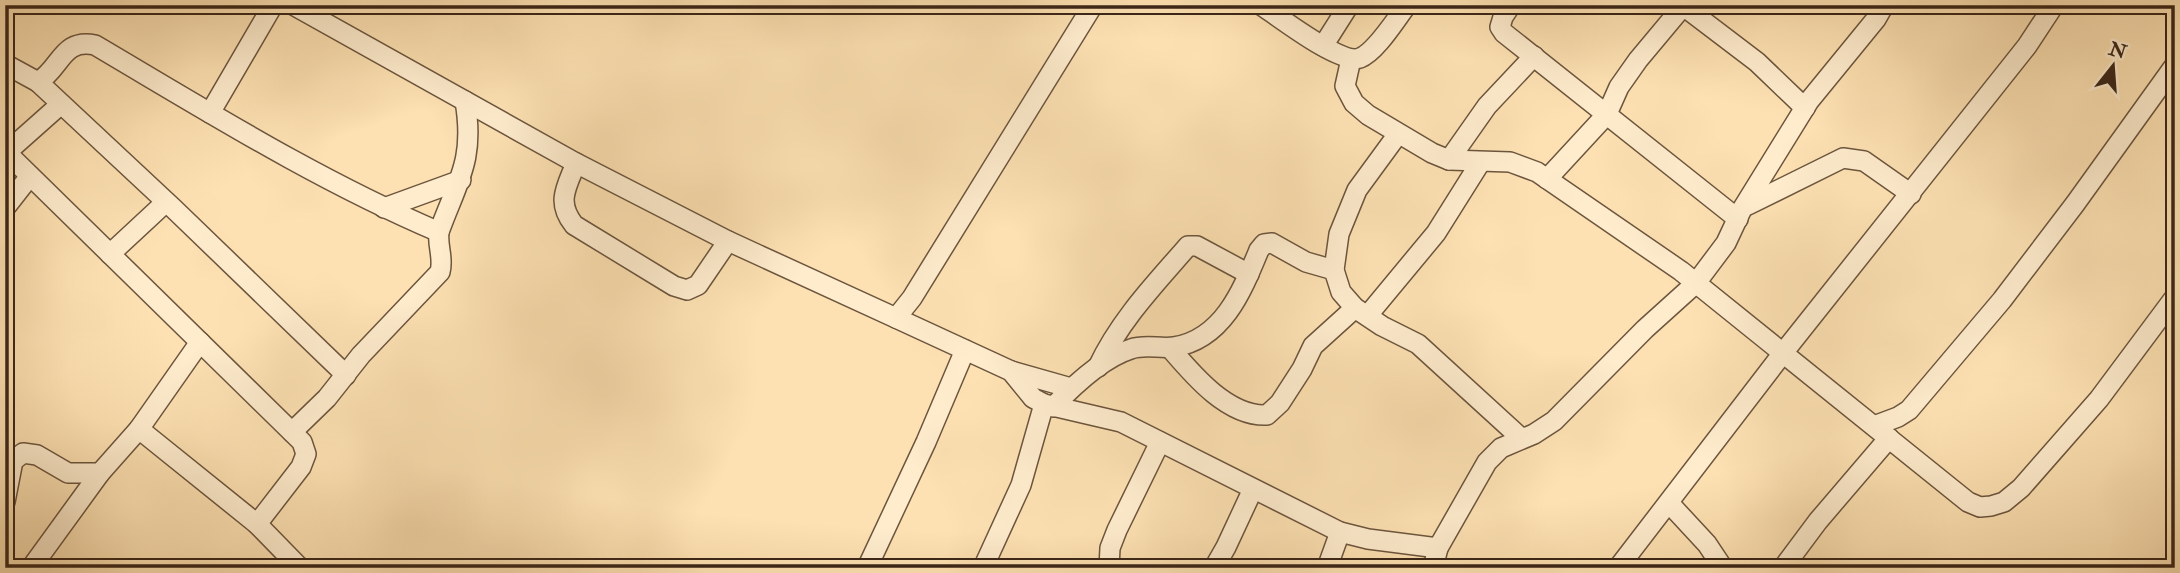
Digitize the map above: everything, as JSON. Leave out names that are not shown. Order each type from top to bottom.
[{"type":"street","points":[[210,113],[273,5]]},
{"type":"street","points":[[293,5],[576,163],[728,241],[1011,371],[1070,388]]},
{"type":"street","points":[[896,318],[912,298],[1093,5]]},
{"type":"street","points":[[1261,5],[1323,46],[1350,59],[1360,58],[1373,49],[1407,5]]},
{"type":"street","points":[[1323,46],[1349,5]]},
{"type":"street","points":[[1511,5],[1500,27],[1504,33],[1606,114],[1743,212]]},
{"type":"street","points":[[1433,568],[1438,548],[1487,462],[1501,448],[1534,434],[1554,421],[1696,283],[1726,243],[1805,108],[1876,19],[1884,5]]},
{"type":"street","points":[[1618,568],[1783,353],[2027,46],[2054,5]]},
{"type":"street","points":[[1547,179],[1606,114],[1619,87],[1637,60],[1683,6],[1757,62],[1805,108]]},
{"type":"street","points":[[37,82],[46,77],[69,48],[81,42],[95,45],[210,113],[384,208],[439,232]]},
{"type":"street","points":[[1449,160],[1487,106],[1534,56]]},
{"type":"street","points":[[1350,59],[1345,86],[1354,103],[1368,115],[1449,160],[1510,162],[1537,172],[1696,283],[1968,502],[1980,507],[2004,502],[2021,488],[2099,399],[2175,297]]},
{"type":"street","points":[[5,64],[37,82],[346,374]]},
{"type":"street","points":[[1783,568],[1882,432],[1909,410],[2002,300],[2076,205],[2175,65]]},
{"type":"street","points":[[292,432],[327,398],[361,355],[440,272],[442,265],[439,232],[461,180],[469,148],[465,101]]},
{"type":"street","points":[[61,104],[6,152],[302,442],[306,454],[301,467],[257,524]]},
{"type":"street","points":[[1398,134],[1357,190],[1339,234],[1334,270],[1341,292],[1382,326],[1418,344],[1521,438]]},
{"type":"street","points":[[1743,212],[1843,158],[1864,161],[1911,194]]},
{"type":"street","points":[[576,163],[563,199],[565,214],[574,225],[674,286],[687,290],[698,285],[728,241]]},
{"type":"street","points":[[1170,348],[1195,377],[1222,400],[1249,412],[1267,415],[1280,403],[1302,369],[1312,346],[1362,311],[1436,233],[1480,163]]},
{"type":"street","points":[[5,208],[30,176]]},
{"type":"street","points":[[384,208],[461,180]]},
{"type":"street","points":[[110,254],[166,202]]},
{"type":"street","points":[[983,568],[1021,485],[1049,406],[1070,388],[1121,353],[1135,348],[1170,348],[1189,344],[1217,326],[1234,304],[1264,244],[1272,243],[1306,262],[1334,270]]},
{"type":"street","points":[[1098,368],[1110,341],[1122,323],[1188,246],[1198,246],[1249,274]]},
{"type":"street","points":[[1122,323],[1135,348]]},
{"type":"street","points":[[31,568],[100,473],[139,429],[200,342]]},
{"type":"street","points":[[867,568],[926,442],[965,350]]},
{"type":"street","points":[[1011,371],[1033,398],[1049,406],[1114,420],[1340,532],[1368,539],[1438,548]]},
{"type":"street","points":[[139,429],[257,524],[292,565]]},
{"type":"street","points":[[1109,568],[1110,548],[1117,530],[1160,442]]},
{"type":"street","points":[[5,502],[12,461],[23,453],[37,455],[68,473],[100,473]]},
{"type":"street","points":[[1214,568],[1253,489]]},
{"type":"street","points":[[1669,503],[1707,544],[1723,568]]},
{"type":"street","points":[[1327,568],[1340,532]]}]
